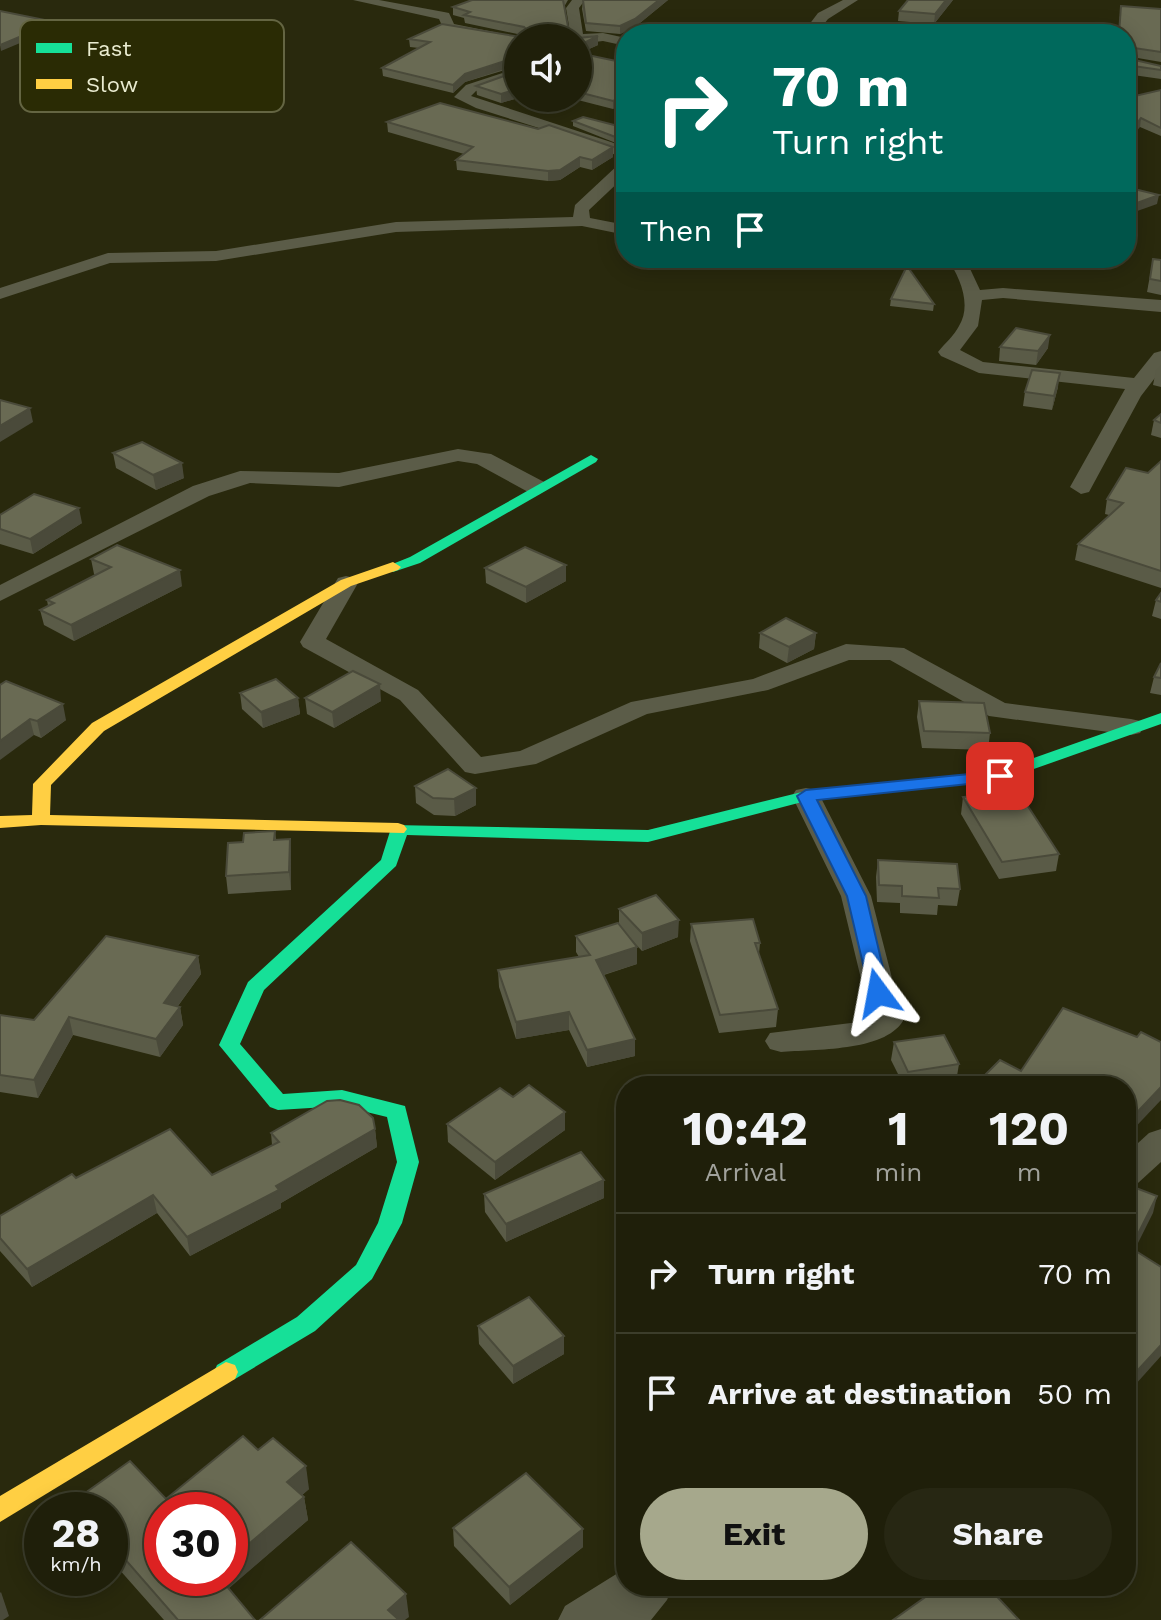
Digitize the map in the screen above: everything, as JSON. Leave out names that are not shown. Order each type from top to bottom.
[{"type":"street","points":[[359,0],[444,16],[449,27],[504,37]]},
{"type":"street","points":[[575,24],[572,8],[579,0]]},
{"type":"street","points":[[817,24],[823,16],[852,0]]},
{"type":"street","points":[[592,38],[616,40]]},
{"type":"street","points":[[504,77],[471,88],[461,97],[499,114],[595,139],[616,149]]},
{"type":"street","points":[[582,221],[581,209],[616,178]]},
{"type":"street","points":[[0,294],[108,258],[216,256],[396,227],[582,221],[616,229]]},
{"type":"street","points":[[964,268],[972,296],[971,324],[948,352],[979,367],[1139,385]]},
{"type":"street","points":[[972,296],[1003,293],[1161,306]]},
{"type":"street","points":[[1081,487],[1139,385],[1161,357]]},
{"type":"street","points":[[0,594],[201,491],[248,476],[339,480],[458,455],[483,459],[538,488]]},
{"type":"street","points":[[41,820],[42,784],[98,727],[346,583],[415,560],[591,459]]},
{"type":"street","points":[[346,583],[312,642],[409,695],[475,766],[526,758],[640,708],[759,685],[846,652],[895,653],[998,710],[1131,727]]},
{"type":"street","points":[[0,822],[41,820],[648,836],[806,796],[1000,776],[1161,718]]},
{"type":"street","points":[[781,1041],[866,1033],[887,1021],[856,896],[806,796]]},
{"type":"street","points":[[0,1510],[306,1324],[364,1272],[390,1223],[408,1162],[397,1112],[342,1098],[278,1102],[229,1045],[255,987],[389,862],[400,830]]},
{"type":"street","points":[[1136,1165],[1161,1142]]},
{"type":"street","points":[[580,1620],[616,1596]]},
{"type":"street","points":[[624,1620],[644,1596]]},
{"type":"building","points":[[472,0],[563,0],[568,24],[509,24],[464,15],[470,12],[453,7]]},
{"type":"building","points":[[583,0],[659,0],[624,24],[586,23]]},
{"type":"building","points":[[908,0],[946,0],[935,14],[899,11]]},
{"type":"building","points":[[1121,6],[1161,9],[1161,52],[1136,48],[1136,24],[1120,24]]},
{"type":"building","points":[[0,11],[45,20],[20,20],[20,37],[0,45]]},
{"type":"building","points":[[442,24],[504,34],[504,61],[465,74],[453,85],[382,68],[430,42],[409,39]]},
{"type":"building","points":[[592,56],[616,61],[616,100],[592,96]]},
{"type":"building","points":[[1136,60],[1161,66],[1161,70],[1136,66]]},
{"type":"building","points":[[504,76],[504,93],[476,86]]},
{"type":"building","points":[[1161,90],[1161,128],[1141,118],[1136,124],[1136,96]]},
{"type":"building","points":[[440,103],[538,129],[549,125],[613,147],[592,160],[580,157],[560,170],[548,171],[456,160],[473,147],[387,122]]},
{"type":"building","points":[[583,117],[616,125],[616,137],[573,121]]},
{"type":"building","points":[[1136,189],[1159,195],[1136,203]]},
{"type":"building","points":[[1153,259],[1161,260],[1161,281],[1150,279]]},
{"type":"building","points":[[908,268],[934,304],[891,299]]},
{"type":"building","points":[[1016,328],[1050,335],[1038,351],[1000,347]]},
{"type":"building","points":[[1032,370],[1060,373],[1054,396],[1025,392]]},
{"type":"building","points":[[0,400],[30,408],[0,426]]},
{"type":"building","points":[[142,442],[182,463],[153,475],[113,453]]},
{"type":"building","points":[[1161,461],[1161,571],[1078,544],[1123,503],[1107,499],[1126,468],[1148,473]]},
{"type":"building","points":[[34,494],[79,508],[30,539],[0,529],[0,515]]},
{"type":"building","points":[[117,545],[180,570],[71,625],[40,610],[54,603],[47,600],[111,567],[91,559]]},
{"type":"building","points":[[525,547],[566,565],[526,587],[485,568]]},
{"type":"building","points":[[786,618],[816,633],[789,647],[760,633]]},
{"type":"building","points":[[1161,663],[1161,678],[1154,677]]},
{"type":"building","points":[[353,671],[380,684],[332,712],[305,698]]},
{"type":"building","points":[[276,679],[298,698],[261,712],[240,693]]},
{"type":"building","points":[[6,681],[63,704],[37,721],[30,719],[0,741],[0,685]]},
{"type":"building","points":[[919,701],[984,703],[990,733],[924,731]]},
{"type":"building","points":[[448,769],[476,788],[454,799],[433,798],[415,786]]},
{"type":"building","points":[[1018,791],[1059,854],[1002,862],[963,797]]},
{"type":"building","points":[[275,831],[274,840],[290,839],[289,872],[226,876],[228,843],[243,842],[244,833]]},
{"type":"building","points":[[878,860],[957,864],[960,889],[938,888],[939,898],[902,896],[902,886],[879,885]]},
{"type":"building","points":[[656,895],[679,920],[642,933],[619,909]]},
{"type":"building","points":[[753,919],[760,943],[755,943],[778,1009],[720,1015],[691,924]]},
{"type":"building","points":[[618,923],[637,947],[596,960],[635,1039],[587,1050],[569,1012],[516,1022],[498,970],[590,955],[576,936]]},
{"type":"building","points":[[106,936],[198,956],[164,1003],[180,1007],[156,1039],[69,1017],[34,1080],[0,1075],[0,1015],[34,1020]]},
{"type":"building","points":[[1063,1008],[1137,1037],[1141,1032],[1161,1042],[1161,1087],[1136,1113],[1136,1076],[984,1076],[1000,1060],[1021,1071]]},
{"type":"building","points":[[944,1035],[959,1064],[908,1072],[894,1042]]},
{"type":"building","points":[[529,1085],[565,1112],[495,1162],[447,1124],[500,1088],[513,1097]]},
{"type":"building","points":[[340,1100],[359,1105],[373,1118],[375,1129],[276,1186],[279,1190],[187,1237],[153,1195],[27,1269],[0,1238],[0,1216],[72,1174],[76,1178],[170,1129],[212,1175],[279,1142],[271,1133],[327,1101]]},
{"type":"building","points":[[581,1152],[604,1180],[506,1224],[484,1194]]},
{"type":"building","points":[[1136,1188],[1157,1196],[1136,1238]]},
{"type":"building","points":[[1136,1251],[1161,1267],[1161,1345],[1136,1372]]},
{"type":"building","points":[[529,1297],[564,1336],[513,1366],[478,1326]]},
{"type":"building","points":[[243,1436],[258,1450],[273,1438],[306,1466],[287,1482],[304,1497],[248,1545],[248,1492],[175,1492]]},
{"type":"building","points":[[130,1461],[159,1492],[144,1492],[144,1581],[128,1563],[128,1492],[87,1492]]},
{"type":"building","points":[[526,1473],[583,1529],[509,1587],[453,1528]]},
{"type":"building","points":[[351,1542],[406,1594],[388,1610],[399,1620],[260,1620]]},
{"type":"building","points":[[157,1596],[235,1596],[255,1620],[178,1620]]},
{"type":"building","points":[[927,1596],[996,1596],[1019,1620],[893,1620]]},
{"type":"traffic: fast","points":[[393,567],[415,560],[591,459]]},
{"type":"traffic: fast","points":[[398,829],[648,836],[806,796],[1000,776],[1161,718]]},
{"type":"traffic: fast","points":[[226,1372],[306,1324],[364,1272],[390,1223],[408,1162],[397,1112],[342,1098],[278,1102],[229,1045],[255,987],[389,862],[400,830]]},
{"type":"traffic: slow","points":[[41,820],[42,784],[98,727],[346,583],[393,567]]},
{"type":"traffic: slow","points":[[0,822],[41,820],[398,829]]},
{"type":"traffic: slow","points":[[0,1510],[226,1372]]},
{"type":"route","points":[[878,993],[856,896],[806,796],[1000,776]]}]
